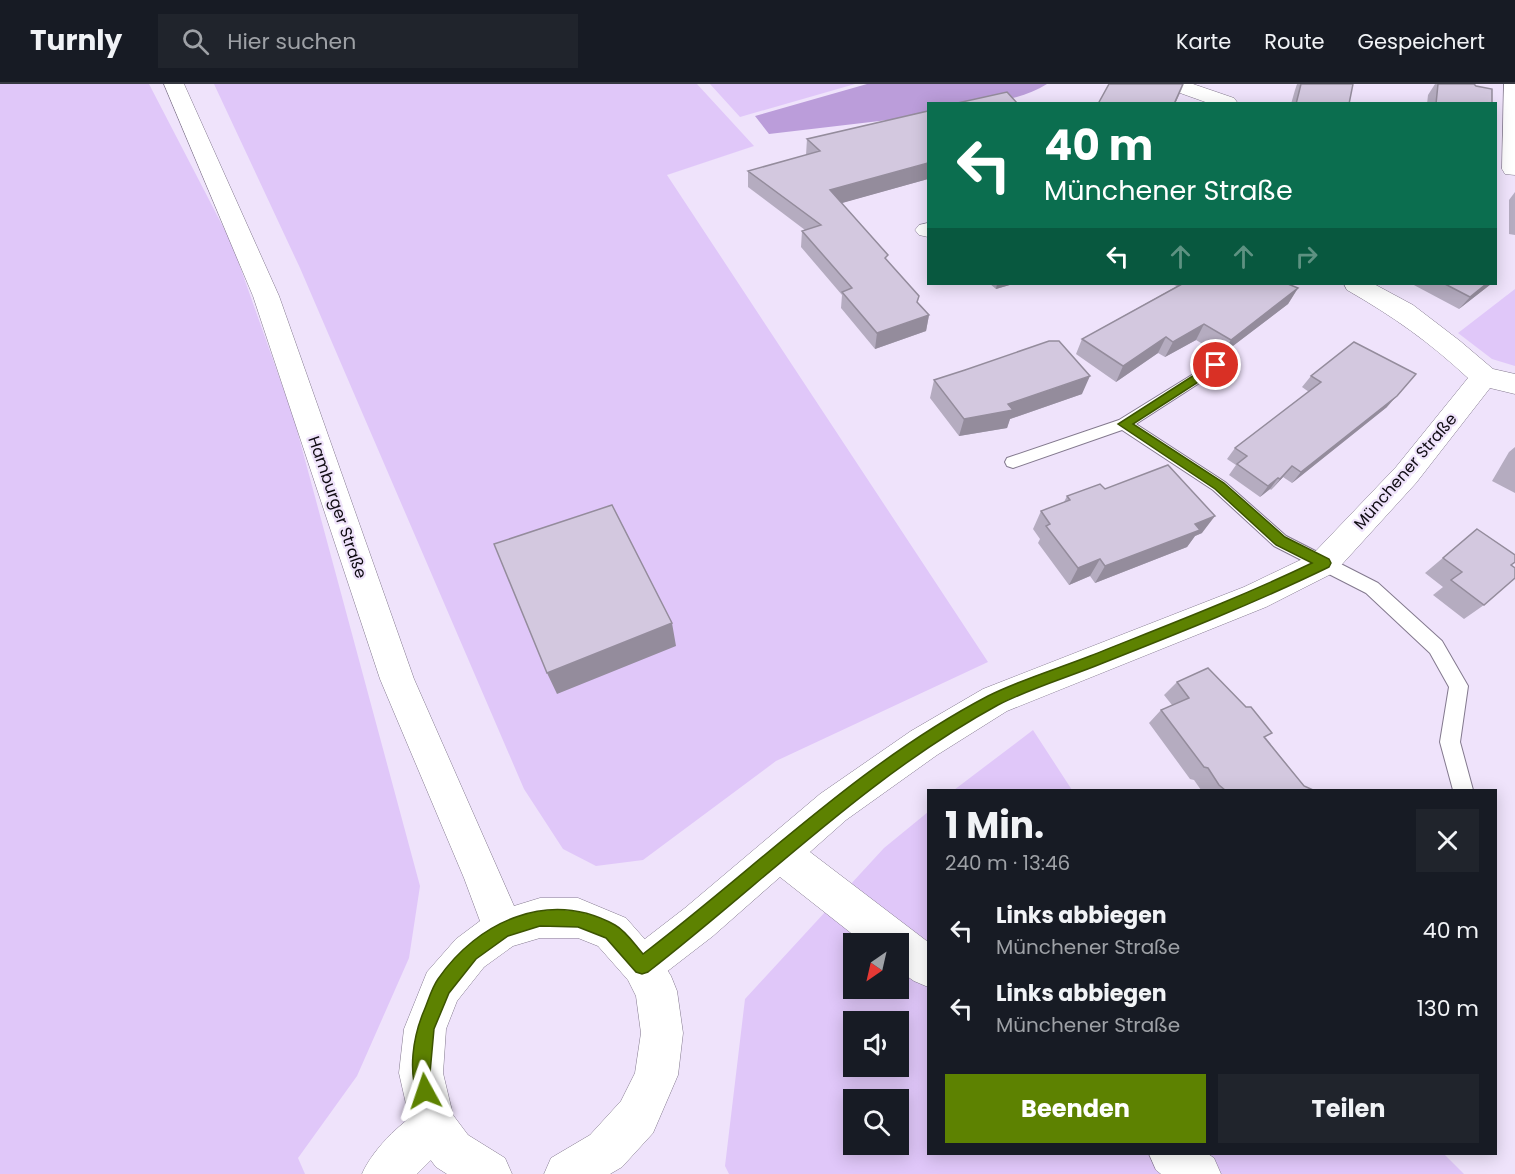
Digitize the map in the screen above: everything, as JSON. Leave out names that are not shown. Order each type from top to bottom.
[{"type":"main road","name":"Hamburger Straße","points":[[174,84],[266,296],[397,679],[483,876],[503,929]]},
{"type":"main road","points":[[1173,84],[1230,98]]},
{"type":"main road","points":[[1513,169],[1514,84]]},
{"type":"main road","name":"Münchener Straße","points":[[642,966],[699,922],[834,807],[924,743],[994,700],[1255,597],[1324,563],[1406,475],[1499,381],[1404,311],[1358,285]]},
{"type":"main road","points":[[780,853],[884,933]]},
{"type":"main road","points":[[489,1174],[452,1151],[433,1126],[421,1073],[425,1029],[442,987],[470,953],[503,929],[540,918],[578,918],[612,932],[642,966],[656,991],[662,1033],[656,1075],[637,1117],[606,1151],[582,1170]]},
{"type":"main road","points":[[909,952],[927,966]]},
{"type":"main road","points":[[385,1174],[433,1126]]},
{"type":"main road","points":[[1173,1155],[1198,1174]]},
{"type":"lane","points":[[1013,462],[1124,424],[1216,365]]},
{"type":"lane","points":[[1124,424],[1219,486],[1280,541],[1372,588],[1436,647],[1459,686],[1450,741],[1463,789]]},
{"type":"shaded area","points":[[0,84],[149,84],[232,244],[294,419],[420,886],[409,958],[357,1076],[298,1158],[305,1174],[0,1174]]},
{"type":"shaded area","points":[[214,84],[697,84],[754,146],[667,175],[988,662],[776,761],[643,860],[596,866],[563,849],[524,789],[300,268]]},
{"type":"shaded area","points":[[710,84],[855,84],[740,117]]},
{"type":"shaded area","points":[[867,84],[1047,84],[1034,91],[1005,100],[927,102],[927,115],[769,134],[755,116]]},
{"type":"shaded area","points":[[1515,289],[1515,366],[1492,359],[1458,333]]},
{"type":"shaded area","points":[[1033,730],[1071,789],[955,789]]},
{"type":"shaded area","points":[[927,813],[927,1155],[1445,1155],[1464,1174],[729,1174],[725,1166],[745,999],[884,848]]},
{"type":"building","points":[[1109,84],[1183,84],[1175,102],[1099,102]]},
{"type":"building","points":[[1301,84],[1353,84],[1349,102],[1296,102]]},
{"type":"building","points":[[1438,84],[1474,84],[1492,89],[1492,102],[1436,102]]},
{"type":"building","points":[[1007,92],[1016,102],[962,102]]},
{"type":"building","points":[[927,111],[927,163],[830,190],[888,255],[885,258],[919,296],[917,302],[929,315],[877,333],[842,292],[852,288],[802,231],[821,225],[748,171],[820,151],[807,139]]},
{"type":"building","points":[[1180,285],[1290,285],[1298,288],[1231,340],[1204,324],[1173,342],[1166,337],[1123,366],[1082,339]]},
{"type":"building","points":[[1447,285],[1485,285],[1470,297]]},
{"type":"building","points":[[1049,341],[1059,341],[1090,376],[1008,404],[1013,410],[964,419],[934,380],[965,370]]},
{"type":"building","points":[[1354,342],[1416,374],[1397,396],[1301,472],[1292,466],[1280,479],[1278,478],[1268,486],[1237,464],[1247,456],[1235,448],[1321,382],[1311,376]]},
{"type":"building","points":[[1168,465],[1215,516],[1195,524],[1200,530],[1105,566],[1100,559],[1078,568],[1046,526],[1050,524],[1041,511],[1070,500],[1067,496],[1100,484],[1105,489]]},
{"type":"building","points":[[612,505],[672,623],[547,673],[494,544]]},
{"type":"building","points":[[1477,529],[1515,555],[1515,562],[1511,565],[1515,568],[1515,578],[1484,605],[1451,580],[1462,572],[1443,558]]},
{"type":"building","points":[[1208,668],[1246,707],[1251,707],[1272,733],[1264,737],[1304,786],[1311,789],[1224,789],[1208,768],[1204,767],[1161,710],[1189,698],[1177,682]]},
{"type":"route","points":[[425,1091],[421,1073],[425,1029],[442,987],[470,953],[503,929],[540,918],[578,918],[612,932],[642,966],[699,922],[834,807],[924,743],[994,700],[1255,597],[1324,563],[1280,541],[1219,486],[1124,424],[1216,365]]}]
